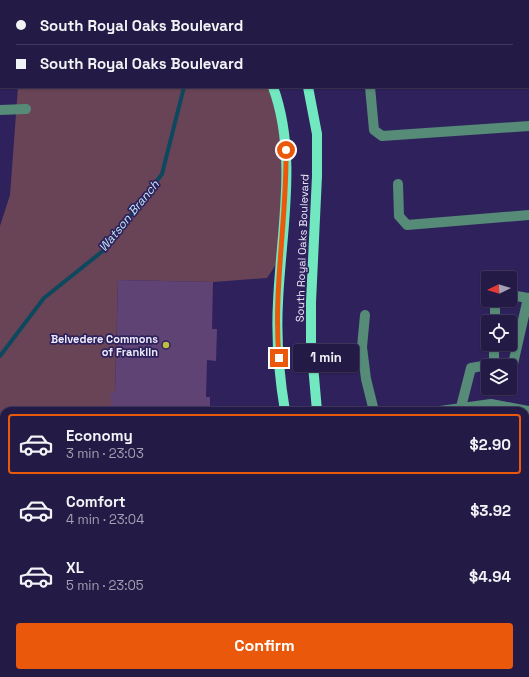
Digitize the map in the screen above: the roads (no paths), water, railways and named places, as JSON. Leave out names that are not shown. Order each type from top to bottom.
[{"type":"main road","name":"South Royal Oaks Boulevard","points":[[273,88],[279,101],[285,137],[286,176],[278,302],[278,345],[285,407]]},
{"type":"main road","name":"South Royal Oaks Boulevard","points":[[308,88],[316,134],[317,176],[311,302],[311,342],[317,407]]},
{"type":"street","points":[[370,88],[374,130],[382,136],[529,126]]},
{"type":"street","points":[[0,110],[26,109]]},
{"type":"street","points":[[398,184],[399,216],[407,224],[529,215]]},
{"type":"street","points":[[514,359],[528,298],[517,296]]},
{"type":"street","points":[[365,315],[362,347],[366,380],[373,407]]},
{"type":"street","points":[[481,366],[471,368],[461,407],[491,404],[504,407]]},
{"type":"waterway","name":"Watson Branch","points":[[0,356],[44,298],[104,250],[162,174],[184,88]]},
{"type":"place","name":"Belvedere Commons of Franklin","points":[[166,345]]}]
